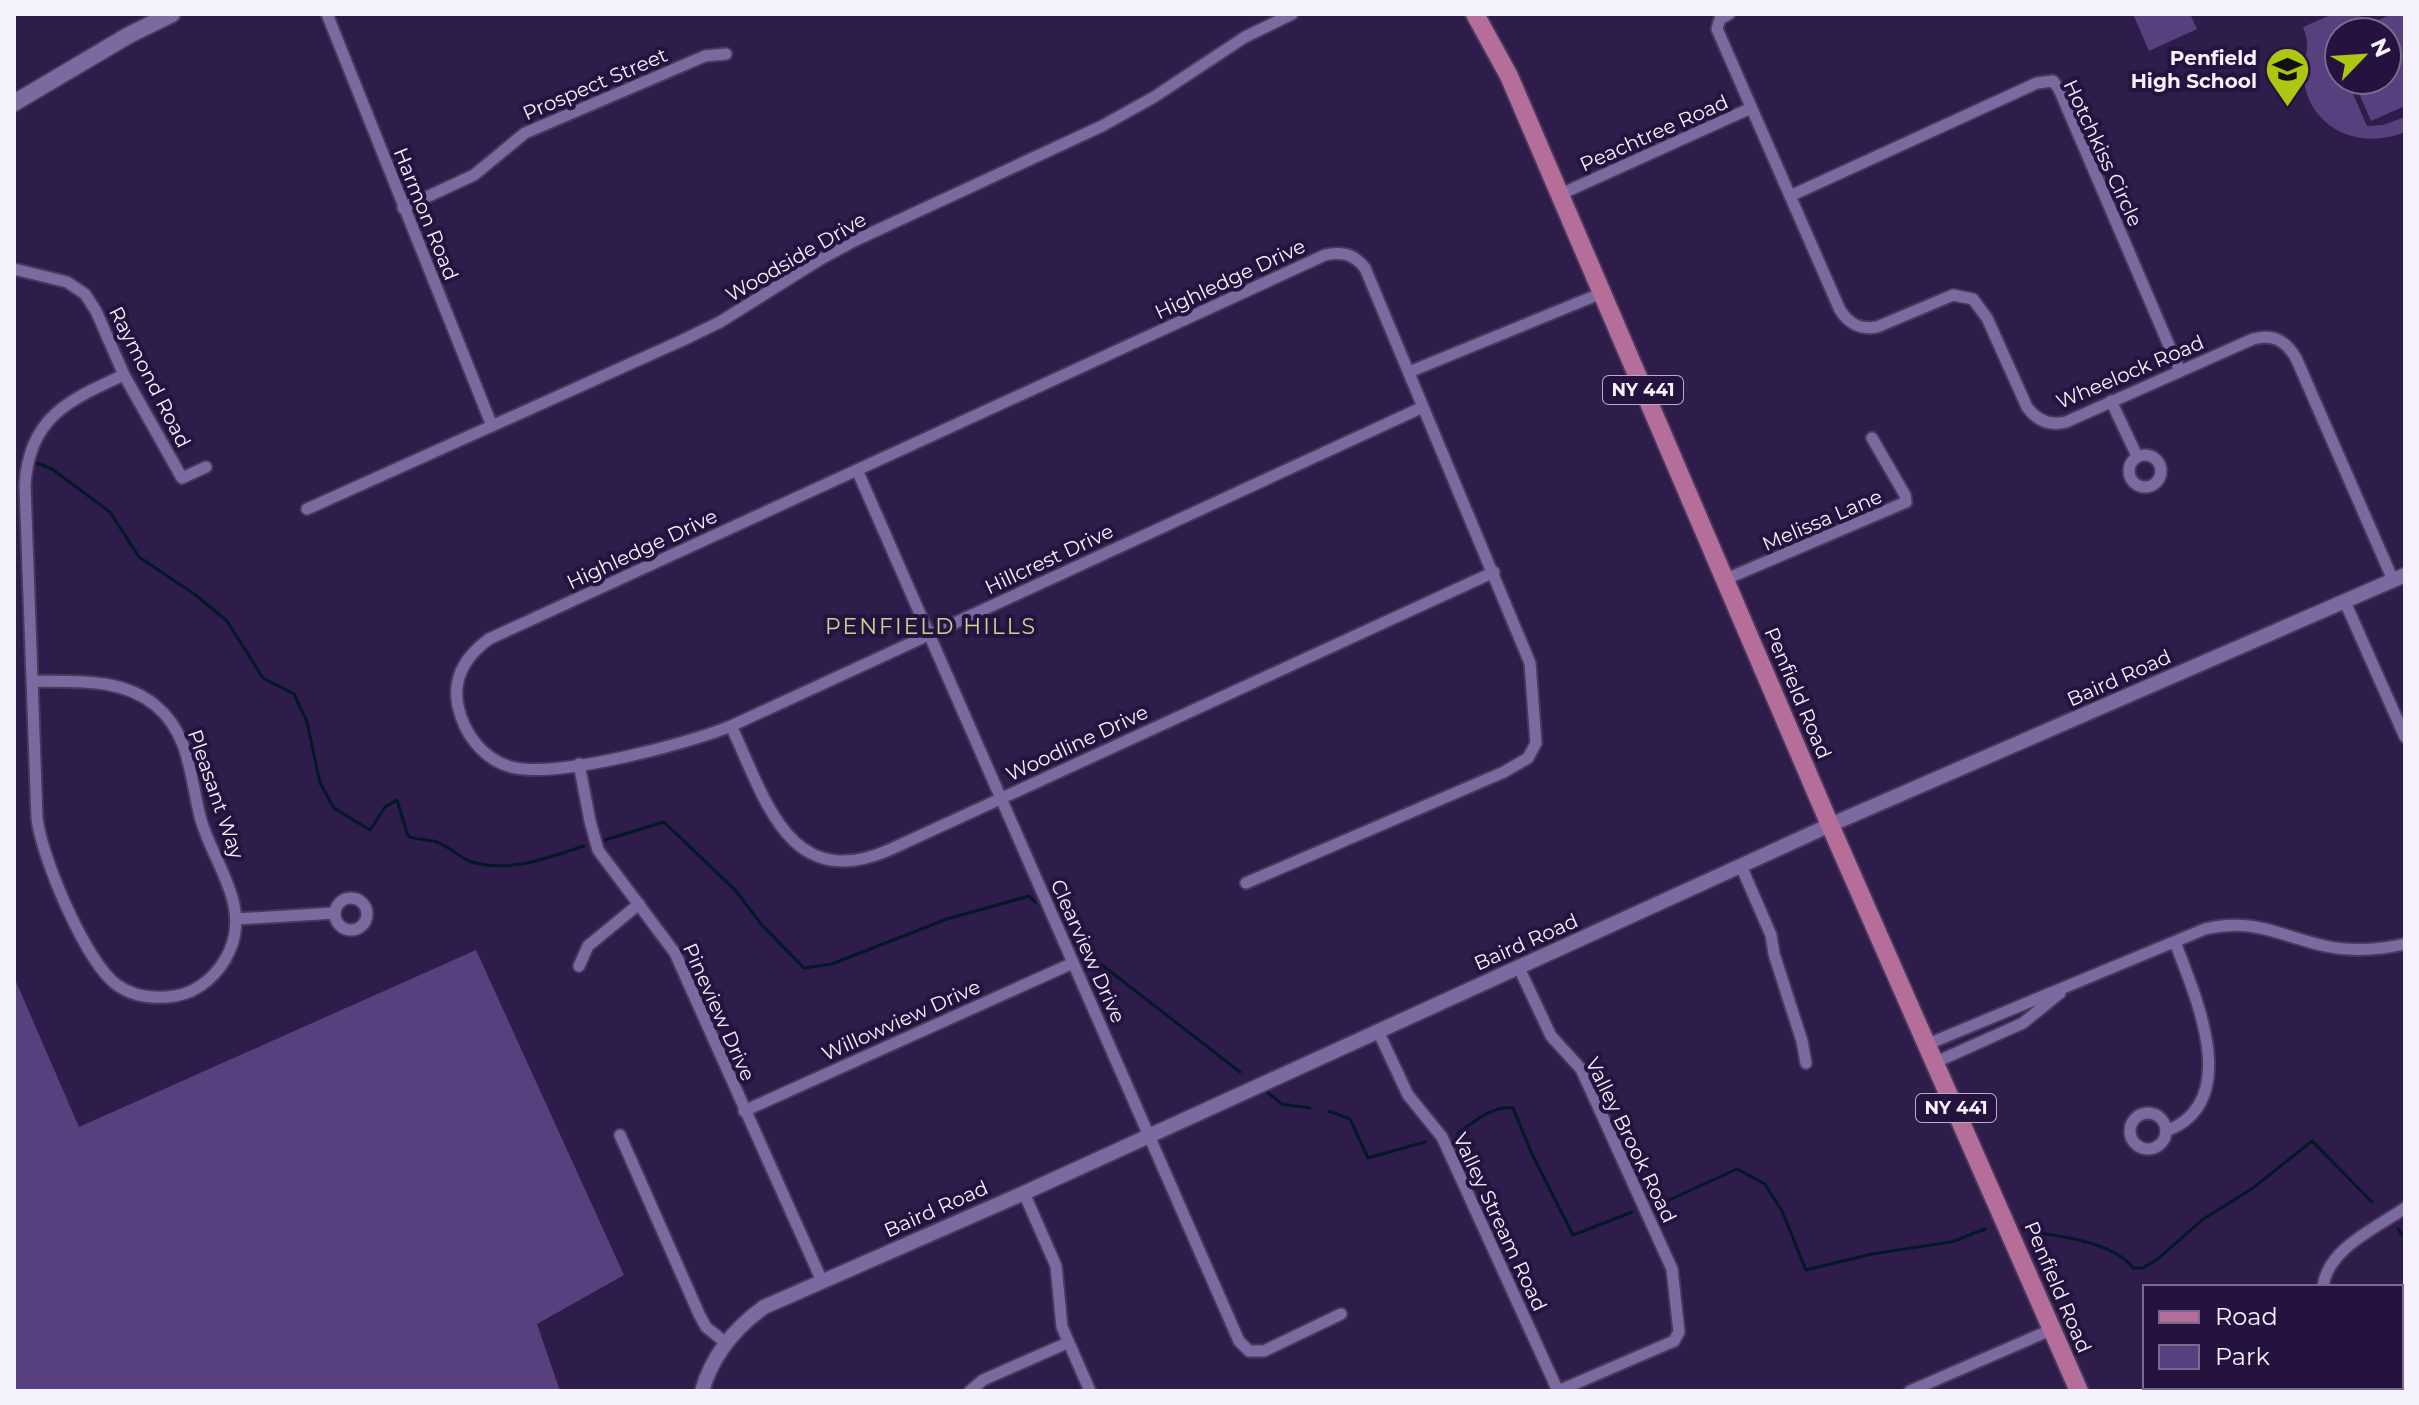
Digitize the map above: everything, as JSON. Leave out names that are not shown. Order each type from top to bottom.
[{"type":"main road","points":[[14,103],[172,14]]},
{"type":"main road","name":"Penfield Road","points":[[1475,14],[1509,76],[1561,194],[1830,825],[2079,1391]]},
{"type":"street","name":"Harmon Road","points":[[327,14],[492,426]]},
{"type":"street","name":"Woodside Drive","points":[[307,509],[683,340],[730,316],[854,241],[1102,126],[1154,97],[1245,37],[1292,14]]},
{"type":"street","name":"Peachtree Road","points":[[1561,194],[1751,108],[1717,29],[1720,19],[1729,14]]},
{"type":"street","name":"Prospect Street","points":[[403,208],[474,175],[525,133],[705,56],[726,54]]},
{"type":"street","name":"Hotchkiss Circle","points":[[1790,196],[2037,83],[2053,81],[2180,371]]},
{"type":"street","name":"Wheelock Road","points":[[1751,108],[1840,310],[1853,324],[1863,328],[1877,327],[1944,298],[1953,295],[1967,297],[1984,310],[2027,407],[2037,418],[2059,423],[2244,342],[2264,336],[2282,341],[2290,348],[2399,577]]},
{"type":"street","name":"Highledge Drive","points":[[466,729],[457,699],[458,682],[470,657],[489,639],[1311,262],[1337,253],[1354,256],[1365,268],[1530,663],[1537,735],[1532,754],[1524,762],[1246,883]]},
{"type":"street","name":"Raymond Road","points":[[14,269],[67,282],[85,294],[96,311],[124,375],[182,478],[206,467]]},
{"type":"street","points":[[1409,372],[1602,293]]},
{"type":"street","name":"Pleasant Way","points":[[33,681],[111,685],[143,698],[165,715],[182,742],[202,821],[230,889],[236,919],[235,935],[222,965],[202,985],[191,991],[168,997],[141,996],[116,984],[105,974],[88,950],[50,866],[38,831],[25,485],[28,457],[41,429],[59,409],[124,375]]},
{"type":"street","points":[[2111,401],[2137,456]]},
{"type":"street","name":"Hillcrest Drive","points":[[466,729],[480,749],[511,767],[542,769],[677,745],[731,726],[1423,407]]},
{"type":"street","name":"Melissa Lane","points":[[1726,579],[1906,502],[1905,495],[1872,438]]},
{"type":"street","name":"Clearview Drive","points":[[857,470],[1244,1347],[1254,1352],[1264,1351],[1341,1314]]},
{"type":"street","name":"Woodline Drive","points":[[731,726],[786,835],[805,851],[828,860],[873,857],[1494,572]]},
{"type":"street","name":"Baird Road","points":[[702,1391],[726,1343],[745,1321],[764,1307],[1024,1193],[1830,825],[2399,577]]},
{"type":"street","points":[[2345,602],[2405,737]]},
{"type":"street","name":"Pineview Drive","points":[[579,764],[598,850],[675,953],[822,1281]]},
{"type":"street","points":[[1741,866],[1771,935],[1806,1063]]},
{"type":"street","points":[[579,966],[588,946],[639,904]]},
{"type":"street","points":[[236,919],[335,913]]},
{"type":"street","points":[[1928,1044],[2205,929],[2239,925],[2276,930],[2346,950],[2366,951],[2405,944]]},
{"type":"street","points":[[2166,1131],[2180,1126],[2200,1105],[2206,1091],[2209,1069],[2197,1003],[2175,942]]},
{"type":"street","name":"Willowview Drive","points":[[744,1111],[1073,963]]},
{"type":"street","name":"Valley Brook Road","points":[[1519,968],[1551,1036],[1581,1069],[1672,1269],[1679,1332],[1677,1338],[1558,1391]]},
{"type":"street","points":[[1936,1062],[2023,1023],[2066,987]]},
{"type":"street","name":"Valley Stream Road","points":[[1378,1031],[1408,1095],[1442,1137],[1558,1391]]},
{"type":"street","points":[[620,1135],[699,1314],[706,1327],[726,1343]]},
{"type":"street","points":[[1024,1193],[1056,1266],[1060,1312],[1067,1343],[1090,1391]]},
{"type":"street","points":[[2323,1285],[2325,1274],[2338,1255],[2405,1208]]},
{"type":"street","points":[[1910,1391],[2053,1329]]},
{"type":"street","points":[[970,1391],[983,1380],[1067,1343]]},
{"type":"green space","points":[[2133,14],[2190,14],[2197,29],[2149,51]]},
{"type":"green space","points":[[2333,14],[2366,14],[2362,16],[2328,16]]},
{"type":"green space","points":[[2405,14],[2405,106],[2371,121],[2360,96],[2403,96],[2403,16],[2387,16]]},
{"type":"green space","points":[[2323,18],[2323,96],[2354,96],[2367,126],[2383,125],[2405,117],[2405,132],[2372,139],[2356,137],[2328,124],[2317,113],[2304,82],[2307,43],[2303,27]]},
{"type":"green space","points":[[476,950],[624,1275],[537,1324],[560,1391],[14,1391],[14,977],[79,1127]]},
{"type":"waterway","points":[[37,463],[52,469],[110,512],[139,557],[197,596],[227,621],[263,678],[294,694],[307,722],[320,783],[334,808],[370,830],[385,807],[397,800],[408,836],[430,840],[467,860],[486,865],[529,863],[584,846]]},
{"type":"waterway","points":[[605,840],[664,822],[736,891],[761,924],[804,968],[832,964],[947,919],[1029,896],[1035,902]]},
{"type":"waterway","points":[[1071,941],[1240,1072]]},
{"type":"waterway","points":[[1267,1092],[1282,1104],[1310,1108]]},
{"type":"waterway","points":[[1458,1133],[1491,1112],[1513,1108],[1531,1152],[1573,1235],[1632,1212]]},
{"type":"waterway","points":[[1329,1111],[1350,1119],[1368,1158],[1425,1142]]},
{"type":"waterway","points":[[2036,1233],[2102,1247],[2133,1268],[2143,1268],[2202,1220],[2253,1188],[2312,1141],[2372,1202]]},
{"type":"waterway","points":[[1656,1206],[1737,1169],[1765,1184],[1782,1211],[1806,1270],[1872,1254],[1951,1242],[1985,1229]]},
{"type":"waterway","points":[[2398,1229],[2405,1239]]},
{"type":"place","name":"Penfield High School","points":[[2288,109]]},
{"type":"district","name":"PENFIELD HILLS","points":[[931,626]]}]
